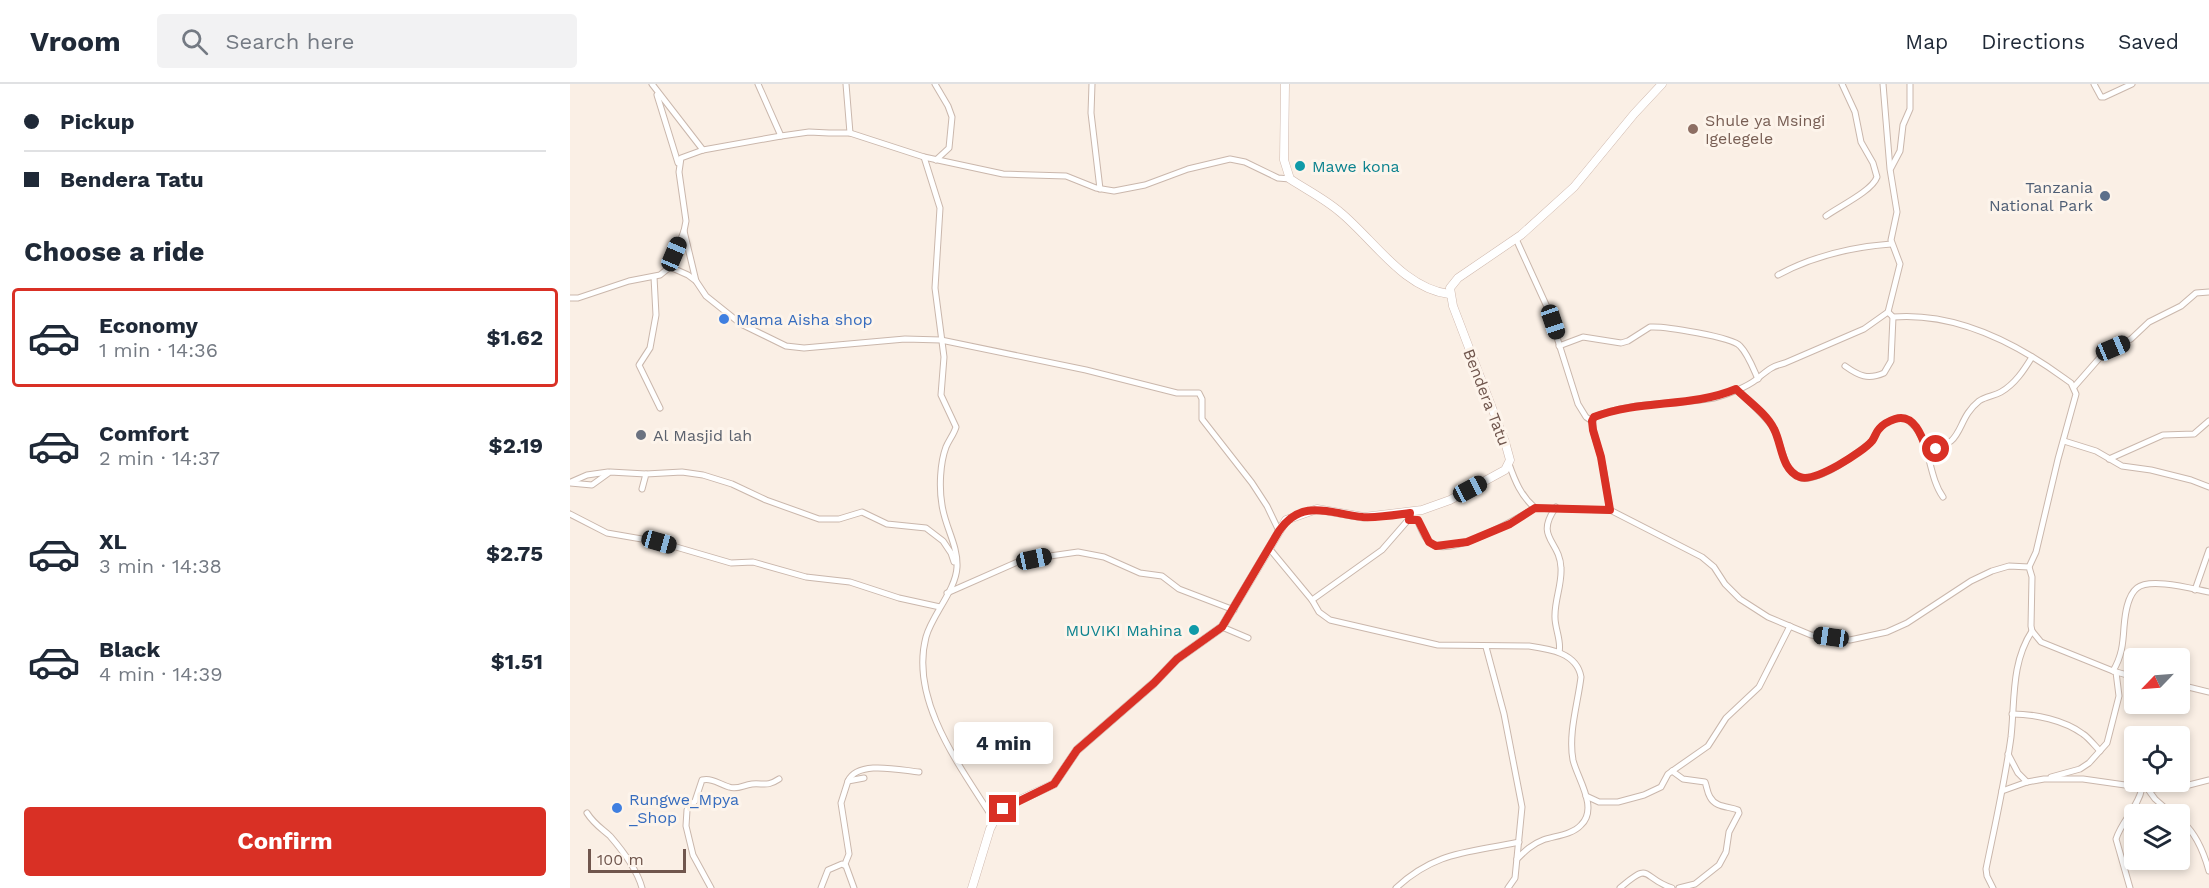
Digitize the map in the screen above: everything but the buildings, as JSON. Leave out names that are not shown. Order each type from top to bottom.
[{"type":"main road","points":[[1285,84],[1284,160],[1290,179],[1327,201],[1405,274],[1430,290],[1449,294],[1450,288],[1458,278],[1516,239],[1574,187],[1621,129],[1662,84]]},
{"type":"main road","name":"Bendera Tatu","points":[[994,820],[1003,809],[1012,803],[1054,784],[1077,750],[1154,683],[1177,659],[1222,627],[1286,520],[1317,509],[1364,517],[1409,516],[1450,500],[1505,470],[1509,464],[1509,455],[1505,442],[1449,294]]},
{"type":"main road","points":[[972,888],[994,820]]},
{"type":"street","points":[[652,84],[703,150]]},
{"type":"street","points":[[758,84],[781,136]]},
{"type":"street","points":[[846,84],[850,134]]},
{"type":"street","points":[[935,84],[952,117],[949,148],[936,160]]},
{"type":"street","points":[[1092,84],[1090,113],[1100,189]]},
{"type":"street","points":[[1826,216],[1845,202],[1868,190],[1877,177],[1873,163],[1862,142],[1855,112],[1842,84]]},
{"type":"street","points":[[1592,421],[1594,417],[1607,411],[1717,397],[1758,379],[1772,366],[1785,363],[1864,329],[1888,312],[1900,264],[1891,244],[1897,212],[1890,169],[1883,84]]},
{"type":"street","points":[[1890,169],[1900,151],[1903,124],[1910,105],[1910,84]]},
{"type":"street","points":[[2094,84],[2101,97],[2132,84]]},
{"type":"street","points":[[570,298],[578,298],[628,281],[654,277],[670,267],[686,221],[679,164],[656,91]]},
{"type":"street","points":[[679,164],[684,156],[703,150],[808,132],[850,134],[936,160],[1011,176],[1047,174],[1066,176],[1100,189],[1114,191],[1145,185],[1188,169],[1230,159],[1245,162],[1278,178],[1290,179]]},
{"type":"street","points":[[924,157],[940,208],[935,288],[944,357],[941,395],[956,427],[943,457],[941,504],[956,551],[957,569],[927,635],[923,653],[925,680],[932,712],[950,749],[994,820]]},
{"type":"street","points":[[684,231],[696,281]]},
{"type":"street","points":[[1516,239],[1548,309],[1578,404],[1586,417],[1592,421],[1610,510]]},
{"type":"street","points":[[1778,275],[1799,264],[1820,257],[1891,244]]},
{"type":"street","points":[[670,267],[696,281],[706,296],[741,324],[786,346],[804,348],[905,339],[941,340],[1086,370],[1177,393],[1199,393],[1202,399],[1202,419],[1257,490],[1279,531]]},
{"type":"street","points":[[654,277],[656,315],[650,348],[639,365],[645,382],[660,408]]},
{"type":"street","points":[[2074,387],[2103,354],[2130,339],[2149,322],[2181,306],[2196,292],[2209,291]]},
{"type":"street","points":[[1845,366],[1869,378],[1884,373],[1891,361],[1893,317],[1888,312]]},
{"type":"street","points":[[1893,317],[1912,316],[1957,323],[2004,341],[2064,378],[2074,387],[2076,394],[2036,552],[2029,567],[2032,577],[2032,631],[2019,657],[2008,754],[1986,868],[1987,876],[1994,888]]},
{"type":"street","points":[[1560,346],[1583,337],[1621,343],[1650,327],[1683,330],[1736,342],[1746,354],[1758,379]]},
{"type":"street","points":[[1927,451],[1947,446],[1954,440],[1973,407],[1986,397],[2001,392],[2010,385],[2022,374],[2032,357]]},
{"type":"street","points":[[1736,389],[1774,428],[1786,465],[1801,478],[1815,476],[1847,459],[1870,443],[1880,428],[1897,418],[1905,418],[1912,422],[1920,434],[1927,451],[1932,476],[1943,497]]},
{"type":"street","points":[[2109,459],[2163,435],[2194,434],[2209,421]]},
{"type":"street","points":[[2064,441],[2096,451],[2122,466],[2151,470],[2209,487]]},
{"type":"street","points":[[1509,464],[1518,487],[1526,500],[1535,508]]},
{"type":"street","points":[[570,483],[587,476],[610,472],[646,474],[682,472],[703,475],[732,484],[785,508],[819,519],[839,519],[862,512],[887,524],[926,528],[943,541],[957,569]]},
{"type":"street","points":[[570,483],[592,485],[610,472]]},
{"type":"street","points":[[642,489],[646,474]]},
{"type":"street","points":[[1312,600],[1382,550],[1409,516],[1418,520],[1429,542],[1436,546],[1467,542],[1510,524],[1535,508],[1556,507],[1610,510],[1702,557],[1714,567],[1725,584],[1740,599],[1768,617],[1811,634],[1850,640],[1887,632],[1921,615],[1971,581],[1992,571],[2009,566],[2029,567]]},
{"type":"street","points":[[1556,507],[1547,520],[1546,530],[1561,565],[1561,580],[1554,613],[1561,647],[1559,652]]},
{"type":"street","points":[[570,514],[608,533],[659,542],[730,563],[753,562],[806,577],[850,582],[899,598],[940,607]]},
{"type":"street","points":[[1269,548],[1312,600],[1318,612],[1338,623],[1438,645],[1529,646],[1559,652],[1575,662],[1580,669],[1581,677],[1572,752],[1576,771],[1586,796],[1587,812],[1582,824],[1574,830],[1533,844],[1517,859]]},
{"type":"street","points":[[2195,590],[2209,550]]},
{"type":"street","points":[[946,593],[1023,560],[1078,552],[1104,557],[1140,573],[1162,576],[1179,589],[1234,610]]},
{"type":"street","points":[[2002,791],[2027,782],[2080,769],[2089,764],[2107,743],[2119,696],[2114,671],[2122,652],[2128,604],[2136,588],[2154,583],[2209,592]]},
{"type":"street","points":[[1586,796],[1608,803],[1658,790],[1672,771],[1708,746],[1726,718],[1759,687],[1790,626]]},
{"type":"street","points":[[1222,627],[1248,638]]},
{"type":"street","points":[[2032,631],[2041,642],[2124,674]]},
{"type":"street","points":[[1486,647],[1504,714],[1522,807],[1515,878],[1508,888]]},
{"type":"street","points":[[2190,687],[2209,692]]},
{"type":"street","points":[[2012,714],[2030,714],[2069,727],[2083,734],[2100,751]]},
{"type":"street","points":[[2008,754],[2018,773],[2027,782]]},
{"type":"street","points":[[854,888],[845,864],[849,854],[841,803],[848,781],[852,774],[861,769],[918,772]]},
{"type":"street","points":[[1672,771],[1683,778],[1705,782],[1713,802],[1738,810],[1739,813],[1729,832],[1726,852],[1719,865],[1695,884],[1679,888]]},
{"type":"street","points":[[848,781],[864,778]]},
{"type":"street","points":[[711,888],[693,855],[686,826],[687,810],[695,801],[702,780],[710,779],[738,789],[751,784],[766,786],[779,779]]},
{"type":"street","points":[[2044,779],[2083,779],[2124,785]]},
{"type":"street","points":[[2190,785],[2209,780]]},
{"type":"street","points":[[2130,888],[2116,839],[2118,832],[2145,792]]},
{"type":"street","points":[[2150,792],[2161,804]]},
{"type":"street","points":[[587,813],[594,824],[609,835],[630,863],[642,888]]},
{"type":"street","points":[[2190,831],[2200,847],[2209,871]]},
{"type":"street","points":[[1396,888],[1416,871],[1436,860],[1519,842]]},
{"type":"street","points":[[821,888],[828,870],[845,864]]},
{"type":"street","points":[[1620,888],[1640,873],[1646,873],[1672,888]]},
{"type":"place","name":"Shule ya Msingi Igelegele","points":[[1693,129]]},
{"type":"place","name":"Mawe kona","points":[[1300,166]]},
{"type":"place","name":"Tanzania National Park","points":[[2105,196]]},
{"type":"place","name":"Mama Aisha shop","points":[[724,319]]},
{"type":"place","name":"Al Masjid lah","points":[[641,435]]},
{"type":"place","name":"MUVIKI Mahina","points":[[1194,630]]},
{"type":"place","name":"Rungwe_Mpya _Shop","points":[[617,808]]},
{"type":"route","points":[[1003,809],[1054,784],[1077,750],[1154,683],[1177,659],[1222,627],[1286,520],[1300,514],[1317,509],[1364,517],[1410,513],[1409,520],[1418,520],[1429,542],[1436,546],[1467,542],[1510,524],[1535,508],[1610,510],[1601,457],[1593,430],[1594,417],[1607,411],[1639,404],[1717,397],[1736,389],[1774,428],[1786,465],[1801,478],[1815,476],[1847,459],[1874,440],[1880,428],[1887,422],[1897,418],[1905,418],[1912,422],[1927,451],[1936,449]]}]
